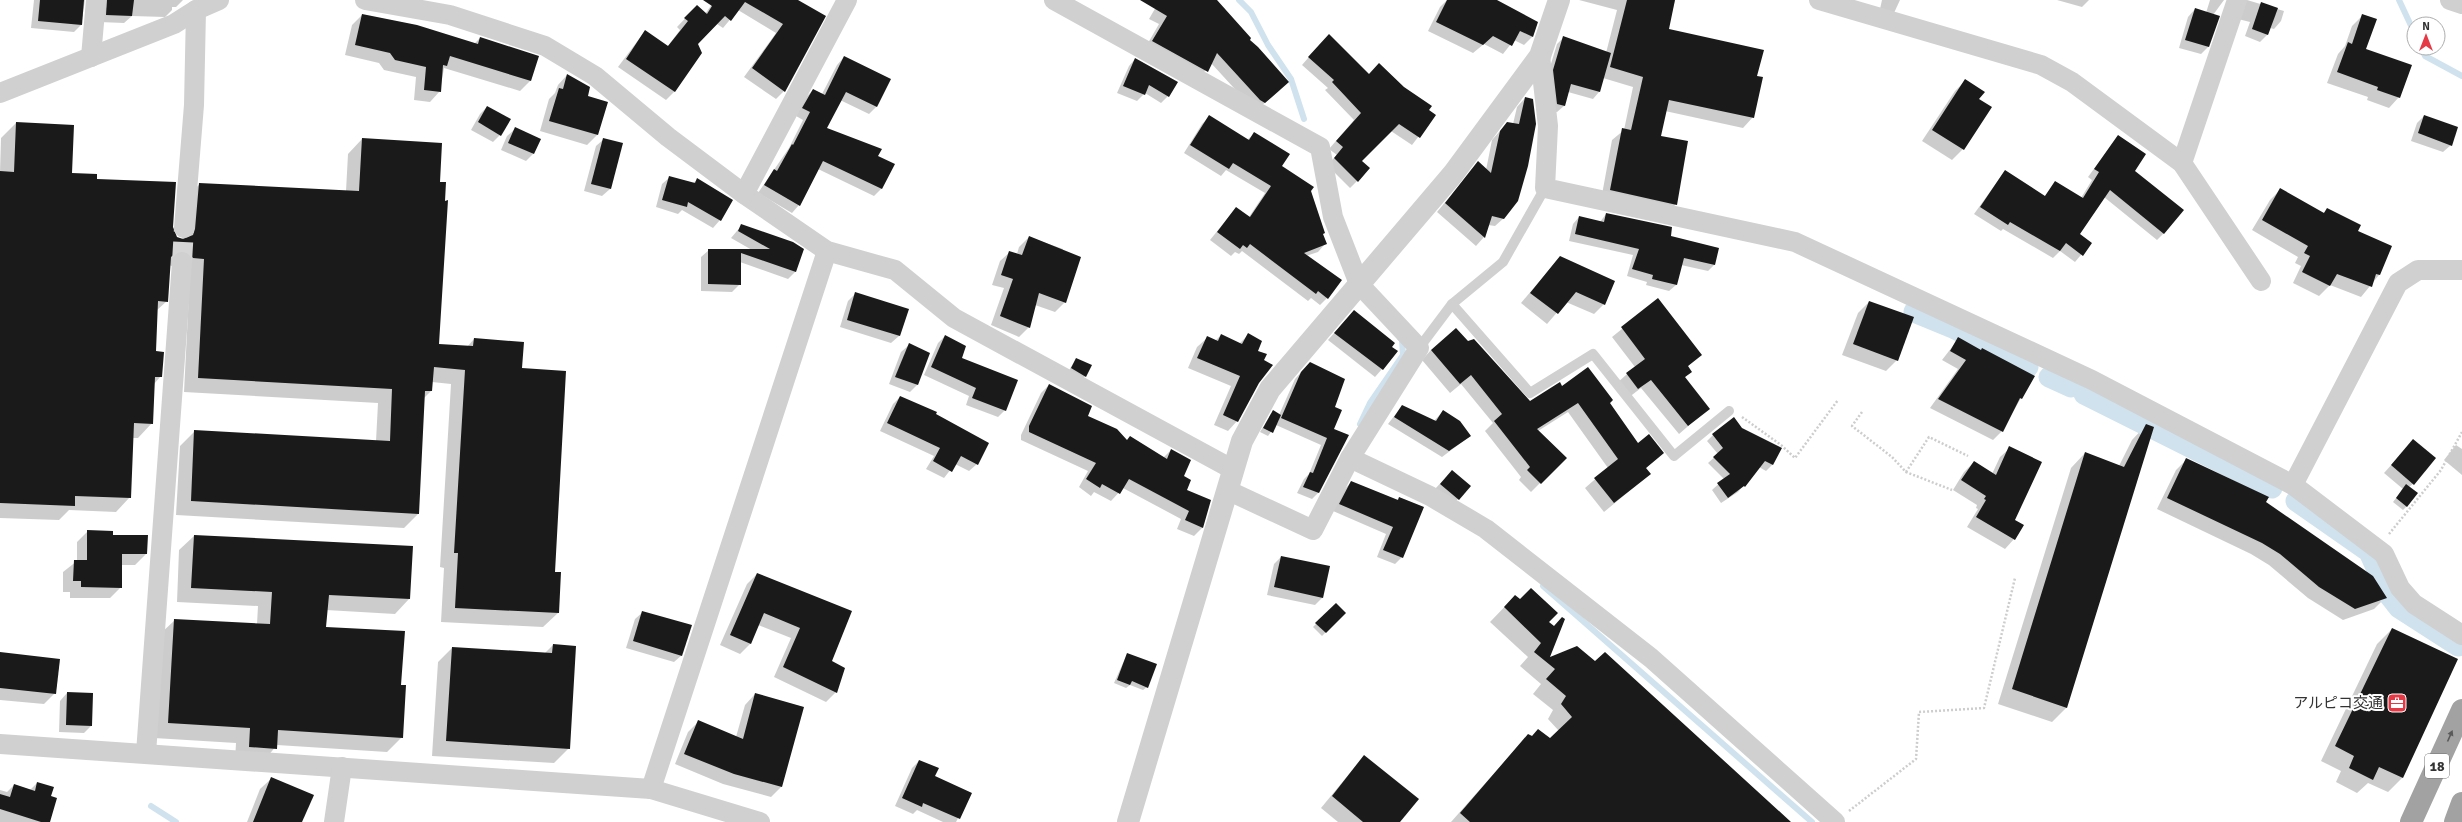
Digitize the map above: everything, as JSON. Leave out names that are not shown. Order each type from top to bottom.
[{"type":"highway","name":"18","points":[[2411,822],[2462,710]]},
{"type":"highway","points":[[2455,822],[2462,803]]},
{"type":"street","points":[[91,57],[96,0]]},
{"type":"street","points":[[0,94],[174,24],[196,10],[219,0]]},
{"type":"street","points":[[365,0],[450,7],[545,46],[595,76],[668,137],[744,194],[827,251],[896,270],[954,318],[1232,469]]},
{"type":"street","points":[[744,194],[847,0]]},
{"type":"street","points":[[1054,0],[1320,147],[1333,217],[1359,284],[1419,348],[1350,458],[1313,530],[1227,490]]},
{"type":"street","points":[[1128,822],[1165,704],[1232,469],[1242,441],[1270,389],[1453,174],[1540,56],[1559,0]]},
{"type":"street","points":[[1819,0],[2041,65],[2072,82],[2182,163],[2261,281]]},
{"type":"street","points":[[2182,163],[2237,0]]},
{"type":"street","points":[[2450,0],[2462,4]]},
{"type":"street","points":[[184,228],[194,105],[196,10]]},
{"type":"street","points":[[1540,56],[1548,126],[1545,188],[1795,242],[2092,380],[2293,485],[2384,554],[2400,588],[2414,604],[2462,635]]},
{"type":"street","points":[[651,789],[827,251]]},
{"type":"street","points":[[146,753],[182,262]]},
{"type":"street","points":[[2293,485],[2398,283],[2418,270],[2462,270]]},
{"type":"street","points":[[1350,458],[1430,496],[1486,529],[1651,658],[1835,822]]},
{"type":"street","points":[[0,744],[651,789],[760,822]]},
{"type":"street","points":[[334,822],[342,767]]},
{"type":"lane","points":[[1419,348],[1452,304],[1502,262],[1545,188]]},
{"type":"lane","points":[[1452,304],[1530,393],[1593,354],[1674,456],[1729,411]]},
{"type":"path","points":[[1729,411],[1731,409],[1781,445],[1795,458],[1838,400]]},
{"type":"path","points":[[1862,412],[1852,426],[1892,457],[1906,472],[1952,490]]},
{"type":"path","points":[[2377,549],[2441,470],[2462,432]]},
{"type":"path","points":[[1906,472],[1929,437],[1968,456]]},
{"type":"path","points":[[1835,822],[1916,759],[1919,712],[1984,708],[2015,578]]},
{"type":"building","points":[[40,0],[84,0],[82,25],[38,21]]},
{"type":"building","points":[[107,0],[134,0],[132,16],[106,15]]},
{"type":"building","points":[[703,0],[798,0],[826,16],[785,92],[752,68],[783,24],[745,2],[731,21],[725,16],[698,44],[702,53],[675,92],[626,59],[645,30],[668,46],[688,21],[684,18],[697,5],[707,14],[712,6]]},
{"type":"building","points":[[1140,0],[1217,0],[1251,38],[1250,40],[1289,82],[1265,103],[1260,100],[1217,53],[1208,72],[1152,41],[1167,16]]},
{"type":"building","points":[[1447,0],[1497,0],[1538,22],[1533,37],[1520,31],[1512,46],[1493,36],[1483,45],[1436,22]]},
{"type":"building","points":[[1627,0],[1675,0],[1669,29],[1764,50],[1757,76],[1763,77],[1754,118],[1669,100],[1661,136],[1688,141],[1677,205],[1610,190],[1622,128],[1631,130],[1643,77],[1610,67]]},
{"type":"building","points":[[2261,2],[2278,8],[2268,35],[2252,29]]},
{"type":"building","points":[[2195,8],[2220,16],[2209,47],[2185,40]]},
{"type":"building","points":[[362,14],[417,25],[478,44],[480,37],[539,56],[531,81],[450,56],[447,66],[443,65],[441,92],[424,90],[426,67],[395,60],[390,53],[355,45]]},
{"type":"building","points":[[2362,14],[2377,19],[2366,49],[2412,65],[2400,98],[2377,90],[2378,87],[2337,72],[2348,42],[2352,44]]},
{"type":"building","points":[[1329,34],[1369,74],[1379,63],[1404,87],[1432,106],[1429,110],[1436,115],[1420,138],[1399,124],[1362,161],[1370,168],[1358,182],[1334,158],[1343,147],[1336,141],[1361,113],[1332,82],[1334,80],[1308,57]]},
{"type":"building","points":[[1563,36],[1611,53],[1600,92],[1571,84],[1565,106],[1557,104],[1553,70]]},
{"type":"building","points":[[844,56],[891,79],[877,107],[846,92],[827,128],[882,149],[878,156],[895,164],[882,189],[823,161],[800,206],[764,185],[774,169],[777,171],[792,144],[793,145],[810,112],[802,108],[813,89],[825,95]]},
{"type":"building","points":[[1135,58],[1178,82],[1169,97],[1149,85],[1145,95],[1123,86]]},
{"type":"building","points":[[567,74],[590,87],[588,96],[608,102],[598,135],[549,121],[559,88],[563,89]]},
{"type":"building","points":[[1965,79],[1985,92],[1979,99],[1992,107],[1964,150],[1932,130]]},
{"type":"building","points":[[1525,97],[1533,99],[1536,124],[1528,166],[1518,201],[1504,219],[1492,216],[1485,238],[1445,203],[1478,161],[1491,173],[1500,131],[1507,122],[1519,124]]},
{"type":"building","points":[[487,106],[511,119],[501,136],[478,122]]},
{"type":"building","points":[[1209,115],[1249,140],[1254,132],[1290,154],[1282,166],[1314,187],[1311,191],[1325,233],[1323,234],[1327,244],[1304,253],[1342,280],[1328,299],[1318,291],[1316,294],[1250,244],[1247,248],[1243,245],[1240,249],[1217,232],[1236,207],[1250,217],[1271,186],[1233,163],[1229,169],[1190,145]]},
{"type":"building","points":[[2424,115],[2458,127],[2452,146],[2418,133]]},
{"type":"building","points":[[16,122],[74,125],[72,173],[97,174],[97,179],[176,182],[173,227],[177,237],[183,239],[193,235],[195,229],[199,183],[359,191],[362,138],[442,143],[440,182],[446,182],[445,201],[448,200],[439,344],[473,346],[474,338],[524,342],[522,368],[566,371],[555,572],[561,572],[559,613],[455,608],[458,553],[454,553],[465,370],[434,367],[432,391],[425,391],[419,514],[191,501],[194,430],[390,441],[392,389],[198,378],[204,259],[193,258],[189,253],[183,251],[177,252],[171,257],[168,302],[158,301],[156,351],[164,352],[162,377],[155,377],[153,424],[134,423],[131,498],[75,496],[75,506],[0,503],[0,171],[14,172]]},
{"type":"building","points":[[515,127],[541,139],[534,154],[508,143]]},
{"type":"building","points":[[2118,135],[2146,154],[2135,171],[2184,210],[2164,234],[2110,190],[2080,234],[2092,243],[2083,256],[2066,243],[2060,251],[2010,222],[2008,225],[1980,207],[2005,170],[2045,196],[2055,181],[2083,198],[2099,172],[2094,169]]},
{"type":"building","points":[[603,138],[623,143],[611,189],[591,184]]},
{"type":"building","points":[[669,176],[695,183],[697,178],[733,200],[721,221],[688,202],[687,207],[662,200]]},
{"type":"building","points":[[2280,188],[2324,213],[2327,208],[2361,225],[2358,231],[2392,246],[2380,275],[2376,274],[2372,287],[2337,274],[2330,286],[2302,272],[2310,256],[2304,253],[2308,246],[2262,220]]},
{"type":"building","points":[[1606,213],[1672,227],[1671,236],[1719,248],[1715,265],[1684,258],[1677,285],[1652,279],[1653,275],[1632,269],[1639,249],[1575,234],[1579,216],[1604,222]]},
{"type":"building","points":[[741,224],[793,242],[804,249],[796,272],[741,253],[741,285],[708,284],[708,249],[770,249],[738,231]]},
{"type":"building","points":[[1029,236],[1081,257],[1066,303],[1039,293],[1030,328],[1000,316],[1013,279],[1001,275],[1009,251],[1022,255]]},
{"type":"building","points":[[1560,256],[1615,281],[1605,305],[1576,292],[1558,314],[1530,293]]},
{"type":"building","points":[[855,292],[909,309],[900,336],[847,320]]},
{"type":"building","points":[[1658,298],[1702,355],[1688,366],[1692,372],[1685,377],[1710,409],[1688,426],[1651,380],[1638,389],[1626,373],[1645,359],[1621,327]]},
{"type":"building","points":[[1869,301],[1914,317],[1898,361],[1853,344]]},
{"type":"building","points":[[1354,310],[1395,343],[1392,347],[1398,351],[1383,370],[1334,333]]},
{"type":"building","points":[[1456,328],[1468,341],[1474,339],[1530,401],[1560,382],[1562,386],[1588,367],[1613,400],[1610,403],[1638,443],[1649,434],[1664,453],[1646,468],[1651,474],[1614,503],[1594,478],[1618,459],[1578,403],[1537,429],[1567,458],[1541,484],[1527,470],[1530,467],[1494,421],[1502,414],[1471,375],[1460,384],[1431,350]]},
{"type":"building","points":[[1248,333],[1262,341],[1258,351],[1267,354],[1264,360],[1273,365],[1259,383],[1238,422],[1223,415],[1240,376],[1197,358],[1207,336],[1218,341],[1221,334],[1242,344]]},
{"type":"building","points":[[945,335],[966,346],[962,358],[1018,380],[1006,411],[972,398],[976,388],[931,367]]},
{"type":"building","points":[[1958,337],[1981,350],[1982,348],[2035,376],[2022,399],[2020,398],[2003,432],[1938,399],[1966,360],[1950,351]]},
{"type":"building","points":[[909,343],[930,353],[918,385],[895,377]]},
{"type":"building","points":[[1076,358],[1092,365],[1086,377],[1071,368]]},
{"type":"building","points":[[1310,362],[1345,379],[1335,407],[1342,410],[1334,429],[1349,435],[1319,493],[1303,487],[1310,472],[1313,473],[1327,438],[1281,418],[1301,372]]},
{"type":"building","points":[[1049,384],[1092,406],[1088,416],[1117,429],[1127,440],[1130,436],[1167,459],[1171,449],[1191,460],[1184,476],[1191,480],[1187,490],[1211,500],[1203,528],[1185,520],[1189,511],[1129,479],[1120,494],[1102,484],[1100,488],[1086,479],[1096,463],[1029,432],[1029,426]]},
{"type":"building","points":[[900,396],[937,412],[936,414],[989,443],[978,465],[961,456],[952,472],[933,461],[940,448],[887,423]]},
{"type":"building","points":[[1402,405],[1436,421],[1443,410],[1460,421],[1471,436],[1449,451],[1394,417]]},
{"type":"building","points":[[1273,410],[1281,415],[1273,433],[1263,428]]},
{"type":"building","points":[[1734,417],[1742,428],[1782,448],[1773,465],[1765,461],[1745,487],[1744,486],[1728,498],[1717,483],[1730,474],[1713,457],[1723,448],[1712,434]]},
{"type":"building","points":[[2146,424],[2154,427],[2067,708],[2012,689],[2085,452],[2124,467]]},
{"type":"building","points":[[2413,439],[2436,458],[2414,485],[2391,465]]},
{"type":"building","points":[[2009,446],[2042,462],[2015,520],[2024,525],[2015,540],[1976,517],[1986,500],[1984,499],[1986,496],[1961,480],[1974,461],[1996,475]]},
{"type":"building","points":[[2186,458],[2269,497],[2266,502],[2373,576],[2387,598],[2355,609],[2319,587],[2280,554],[2262,543],[2167,498]]},
{"type":"building","points":[[1452,470],[1471,486],[1459,500],[1440,484]]},
{"type":"building","points":[[1351,481],[1398,500],[1399,497],[1424,507],[1403,558],[1383,550],[1393,527],[1339,504]]},
{"type":"building","points":[[2406,484],[2418,493],[2407,507],[2396,498]]},
{"type":"building","points":[[87,530],[113,531],[113,535],[148,535],[147,554],[122,554],[122,588],[81,587],[81,581],[73,581],[74,560],[87,560]]},
{"type":"building","points":[[194,535],[413,546],[410,599],[329,595],[326,627],[405,631],[401,685],[406,685],[403,738],[278,730],[277,749],[249,747],[250,728],[168,723],[174,619],[270,624],[272,592],[191,588]]},
{"type":"building","points":[[1281,556],[1330,566],[1323,598],[1274,587]]},
{"type":"building","points":[[757,573],[852,611],[832,661],[845,668],[837,693],[783,667],[800,628],[764,613],[751,644],[730,635]]},
{"type":"building","points":[[1531,588],[1558,613],[1549,622],[1554,626],[1562,617],[1565,619],[1550,657],[1577,646],[1595,661],[1605,652],[1791,822],[1470,822],[1460,813],[1528,734],[1532,736],[1538,729],[1550,738],[1572,717],[1561,704],[1566,696],[1546,679],[1555,669],[1534,652],[1541,643],[1504,607],[1515,595],[1520,599]]},
{"type":"building","points":[[1336,603],[1346,613],[1326,633],[1315,623]]},
{"type":"building","points":[[642,611],[692,625],[682,656],[633,641]]},
{"type":"building","name":"アルピコ交通","points":[[2392,628],[2458,659],[2403,778],[2379,767],[2373,780],[2349,768],[2354,756],[2335,746]]},
{"type":"building","points":[[553,644],[576,646],[570,749],[446,741],[452,647],[552,653]]},
{"type":"building","points":[[0,652],[60,659],[56,694],[0,688]]},
{"type":"building","points":[[1127,653],[1157,664],[1148,688],[1132,681],[1130,685],[1117,680]]},
{"type":"building","points":[[67,692],[93,693],[92,726],[66,725]]},
{"type":"building","points":[[755,693],[804,707],[782,787],[734,774],[684,754],[698,720],[743,739]]},
{"type":"building","points":[[1364,755],[1419,799],[1400,822],[1363,822],[1332,796]]},
{"type":"building","points":[[919,760],[939,768],[935,776],[972,793],[960,819],[923,803],[922,807],[902,798]]},
{"type":"building","points":[[271,777],[314,795],[302,822],[253,822]]},
{"type":"building","points":[[37,782],[54,787],[51,796],[57,798],[50,822],[41,822],[0,809],[0,794],[10,797],[14,784],[35,791]]},
{"type":"waterway","points":[[1239,0],[1251,12],[1268,45],[1291,79],[1304,119]]},
{"type":"waterway","points":[[2399,0],[2406,16]]},
{"type":"waterway","points":[[2425,56],[2462,76]]},
{"type":"waterway","points":[[1914,312],[1953,328],[2028,367]]},
{"type":"waterway","points":[[1360,424],[1370,403],[1403,355],[1402,340],[1400,338]]},
{"type":"waterway","points":[[2049,377],[2071,387]]},
{"type":"waterway","points":[[2084,394],[2272,488]]},
{"type":"waterway","points":[[2296,501],[2369,552],[2388,594],[2399,608],[2458,646]]},
{"type":"waterway","points":[[1543,586],[1812,822]]},
{"type":"waterway","points":[[151,806],[176,822]]},
{"type":"tunnel","points":[[182,262],[184,228]]},
{"type":"place","name":"アルピコ交通","points":[[2397,703]]}]
